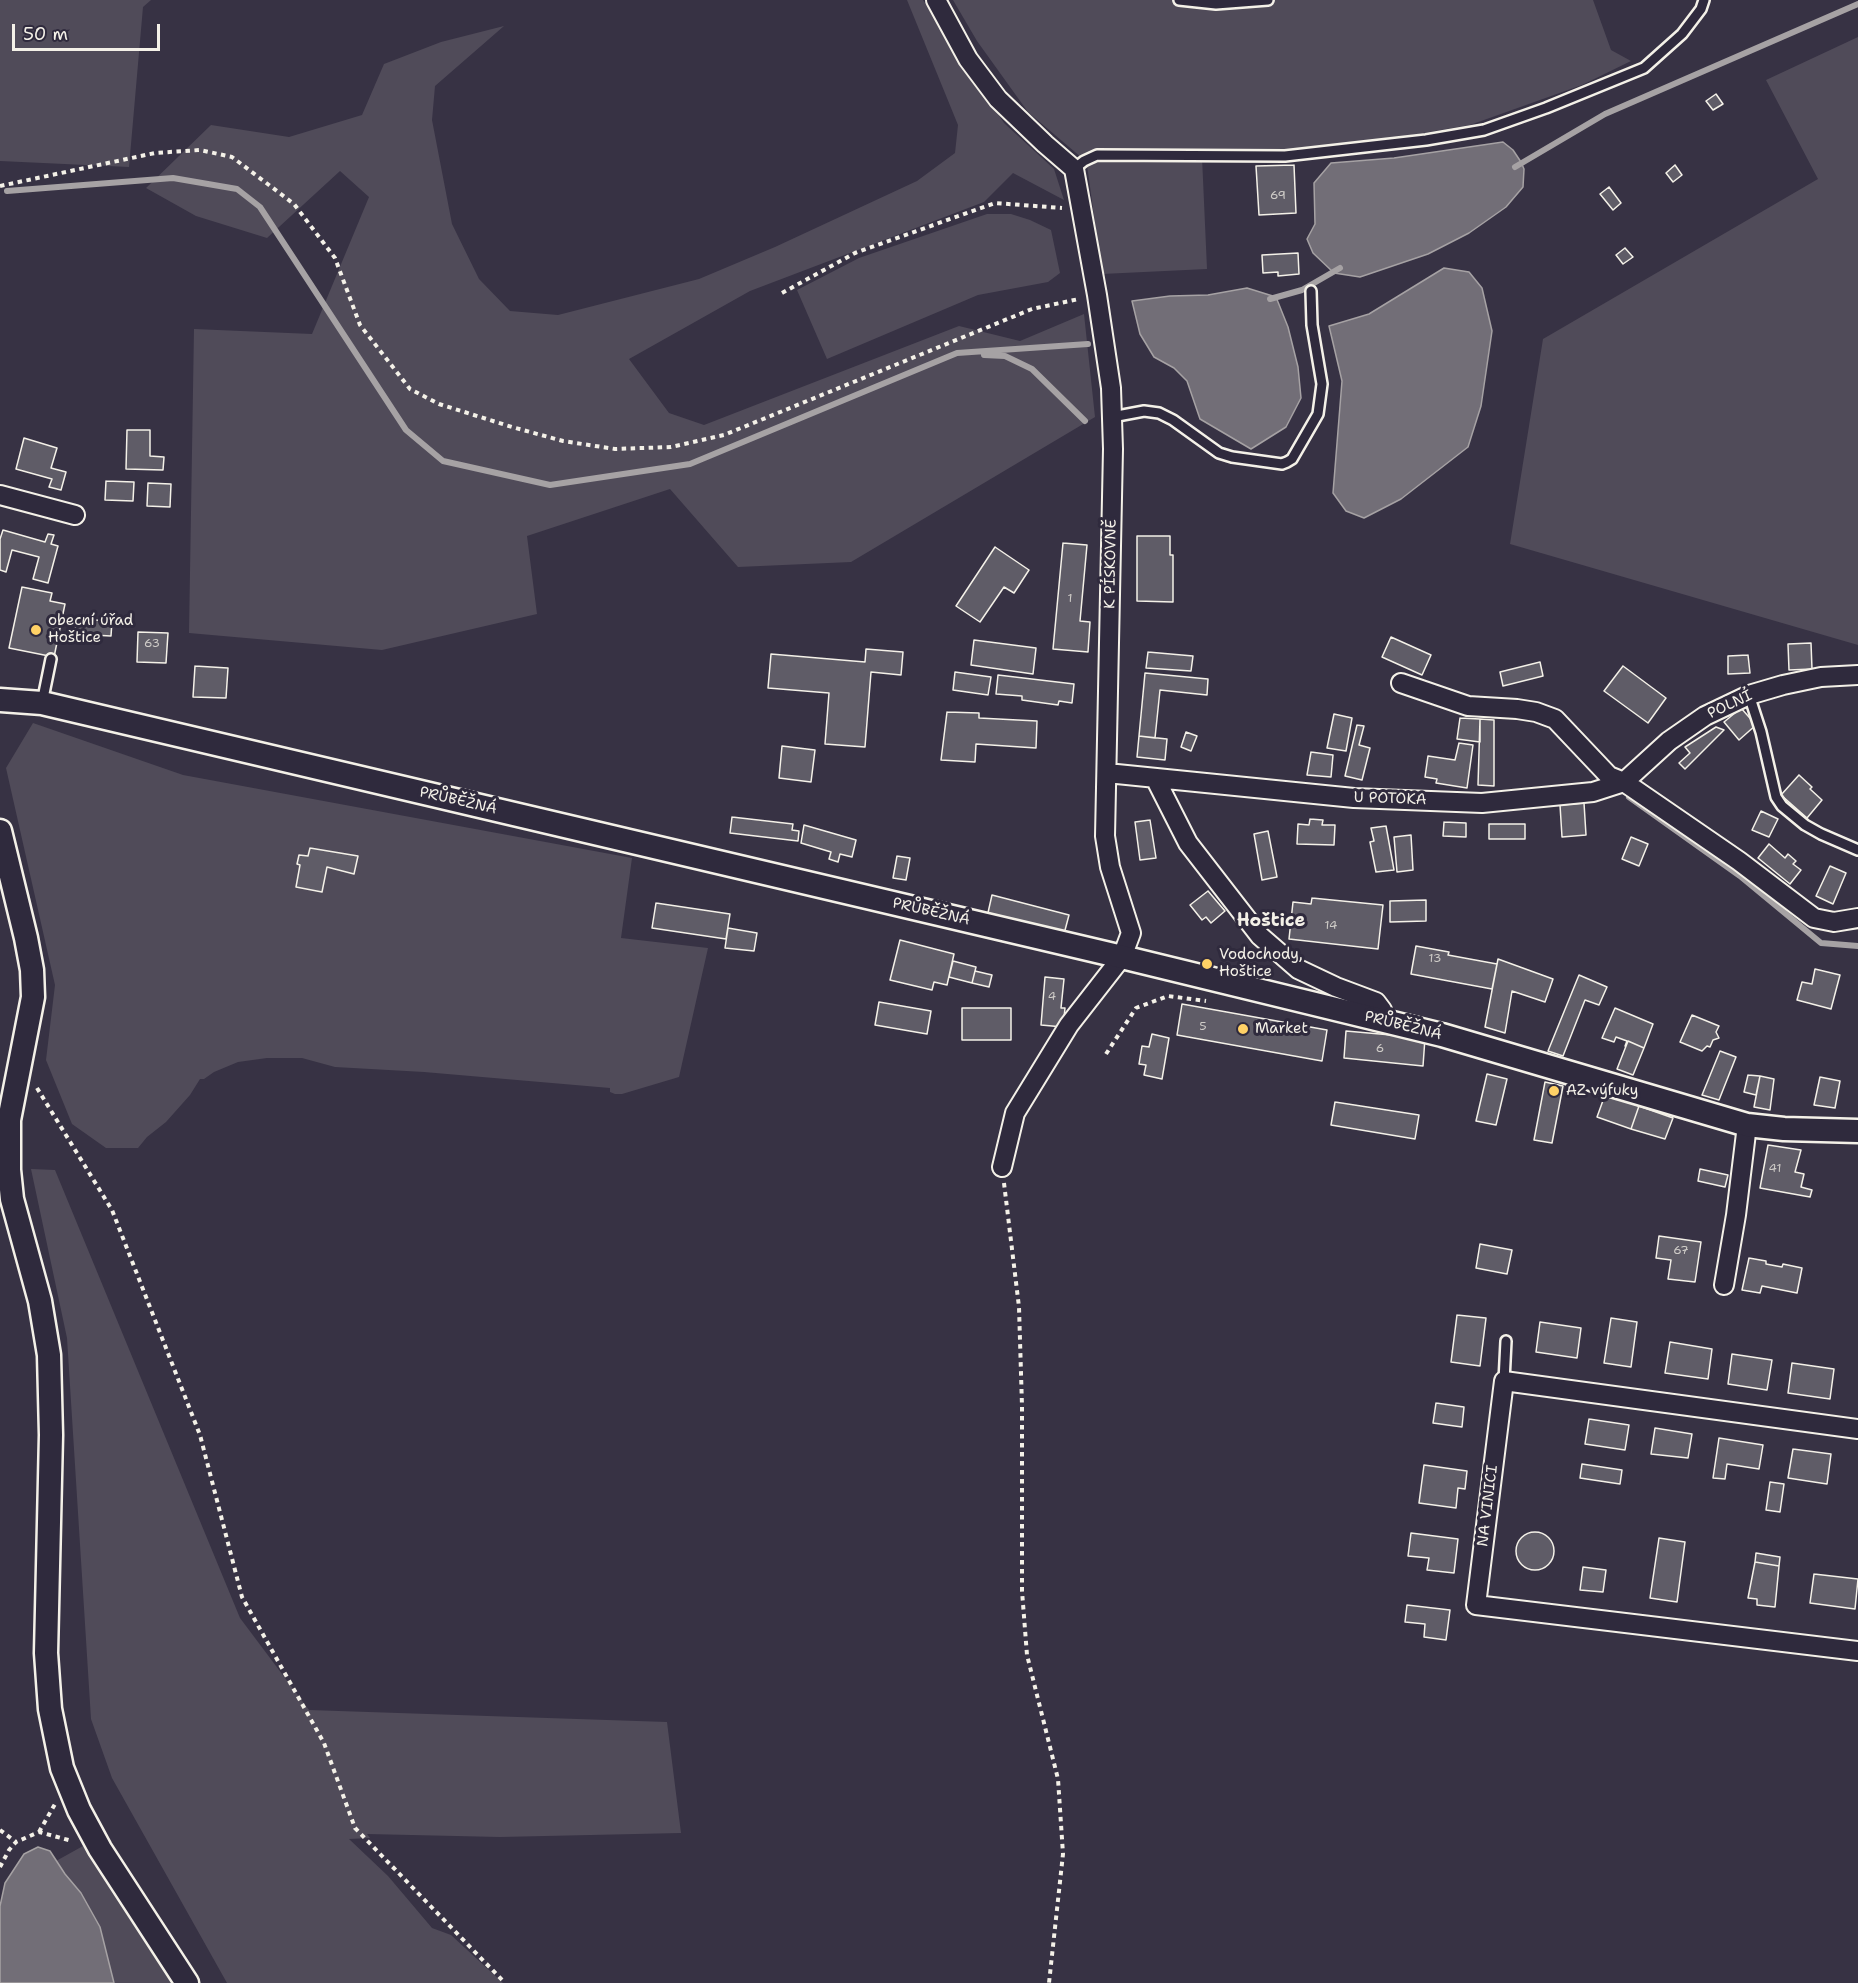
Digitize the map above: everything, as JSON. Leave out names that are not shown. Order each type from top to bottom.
[{"type":"street","points":[[936,0],[968,59],[998,99],[1074,169]]},
{"type":"street","name":"K PÍSKOVNĚ","points":[[1074,169],[1111,388],[1106,836],[1110,867],[1131,933],[1122,957]]},
{"type":"street","points":[[0,495],[75,514]]},
{"type":"street","name":"POLNÍ","points":[[1624,782],[1669,741],[1705,716],[1749,695],[1821,677],[1858,675]]},
{"type":"street","points":[[1401,683],[1468,706],[1527,710],[1555,719],[1609,776],[1624,782],[1739,861],[1814,918],[1834,922],[1858,918]]},
{"type":"street","name":"PRŮBĚŽNÁ","points":[[0,700],[42,703],[1225,982],[1442,1035],[1747,1125],[1784,1129],[1858,1131]]},
{"type":"street","name":"U POTOKA","points":[[1107,773],[1354,798],[1482,803],[1593,792],[1624,782]]},
{"type":"street","points":[[1155,778],[1188,843],[1260,936],[1298,969],[1376,1002],[1382,1010],[1384,1021]]},
{"type":"street","points":[[0,831],[32,970],[33,997],[9,1120],[9,1170],[12,1199],[40,1301],[49,1355],[51,1435],[46,1653],[50,1709],[62,1768],[79,1810],[100,1849],[187,1983]]},
{"type":"street","points":[[1002,1167],[1015,1113],[1069,1025],[1122,957]]},
{"type":"street","points":[[1724,1286],[1736,1215],[1747,1125]]},
{"type":"street","points":[[1504,1381],[1858,1429]]},
{"type":"street","name":"NA VINICI","points":[[1504,1381],[1476,1605],[1858,1651]]},
{"type":"lane","points":[[1179,0],[1216,4],[1268,0]]},
{"type":"lane","points":[[1074,169],[1084,161],[1105,155],[1285,156],[1426,140],[1484,130],[1546,108],[1644,68],[1682,34],[1701,9],[1704,0]]},
{"type":"lane","points":[[1112,417],[1144,411],[1159,413],[1173,420],[1219,453],[1232,458],[1282,464],[1292,459],[1318,414],[1322,384],[1312,325],[1311,291]]},
{"type":"lane","points":[[42,703],[51,659]]},
{"type":"lane","points":[[1749,695],[1761,732],[1776,796],[1782,806],[1805,825],[1858,850]]},
{"type":"lane","points":[[1504,1381],[1506,1341]]},
{"type":"path","points":[[0,186],[155,153],[200,150],[232,157],[294,204],[335,258],[360,325],[410,389],[439,404],[512,427],[563,441],[615,448],[671,447],[724,435],[1032,309],[1097,295]]},
{"type":"path","points":[[782,293],[855,253],[995,203],[1067,209],[1083,215]]},
{"type":"path","points":[[1106,1054],[1136,1008],[1168,996],[1219,1002],[1225,982]]},
{"type":"path","points":[[21,1061],[112,1209],[200,1435],[242,1597],[324,1743],[355,1828],[505,1983]]},
{"type":"path","points":[[1002,1167],[1019,1307],[1022,1417],[1022,1591],[1027,1655],[1058,1779],[1063,1854],[1050,1983]]},
{"type":"path","points":[[0,1830],[16,1842]]},
{"type":"path","points":[[0,1867],[16,1842],[39,1833],[100,1849]]},
{"type":"shaded area","points":[[0,0],[151,0],[143,7],[129,167],[0,161]]},
{"type":"shaded area","points":[[907,0],[923,0],[1004,123],[1054,169],[1064,200],[1013,173],[984,202],[750,291],[629,359],[669,413],[704,425],[959,326],[1020,341],[1084,314],[1095,417],[851,562],[738,567],[670,489],[527,536],[537,614],[382,650],[189,633],[194,329],[312,334],[369,197],[340,171],[267,238],[196,216],[146,188],[211,125],[289,137],[362,115],[384,64],[441,42],[504,26],[435,86],[432,120],[452,224],[479,279],[510,311],[558,315],[699,279],[775,247],[917,181],[955,153],[958,125]]},
{"type":"shaded area","points":[[953,0],[1593,0],[1611,50],[1631,61],[1582,85],[1470,125],[1358,144],[1271,155],[1202,157],[1207,269],[1102,274],[1087,165],[1107,159],[1082,158],[1028,112],[977,41]]},
{"type":"shaded area","points":[[1858,37],[1858,645],[1510,544],[1543,339],[1818,179],[1766,80]]},
{"type":"shaded area","points":[[1503,142],[1513,150],[1521,162],[1524,169],[1523,187],[1506,207],[1469,233],[1428,254],[1360,277],[1334,273],[1313,253],[1307,239],[1315,224],[1314,183],[1331,163],[1394,158]]},
{"type":"shaded area","points":[[987,214],[1011,214],[1051,230],[1060,273],[1048,282],[978,295],[827,359],[797,290],[859,258]]},
{"type":"shaded area","points":[[1444,268],[1469,272],[1482,288],[1492,331],[1481,406],[1468,447],[1401,499],[1364,518],[1346,511],[1333,493],[1342,381],[1329,326],[1369,314]]},
{"type":"shaded area","points":[[1247,288],[1276,297],[1288,327],[1298,367],[1301,398],[1286,427],[1251,449],[1200,419],[1187,381],[1174,368],[1154,357],[1140,334],[1132,301],[1170,296],[1208,295]]},
{"type":"shaded area","points":[[33,723],[183,775],[632,858],[621,938],[708,948],[679,1077],[615,1094],[610,1092],[610,1088],[335,1067],[302,1058],[267,1058],[238,1062],[200,1079],[190,1095],[166,1122],[147,1137],[138,1148],[106,1148],[72,1124],[46,1060],[55,985],[6,768]]},
{"type":"shaded area","points":[[31,1169],[55,1170],[240,1618],[309,1710],[667,1722],[681,1833],[500,1837],[367,1834],[370,1838],[349,1839],[388,1876],[432,1928],[451,1935],[503,1983],[227,1983],[112,1778],[91,1719],[67,1338]]},
{"type":"shaded area","points":[[83,1846],[172,1983],[114,1983],[100,1927],[56,1861]]},
{"type":"shaded area","points":[[38,1847],[50,1851],[81,1893],[100,1927],[114,1983],[0,1983],[0,1906],[5,1883],[24,1854]]},
{"type":"building","points":[[1716,94],[1723,104],[1713,110],[1706,101]]},
{"type":"building","points":[[1294,165],[1296,213],[1259,215],[1256,166]]},
{"type":"building","points":[[1675,165],[1682,175],[1673,182],[1666,173]]},
{"type":"building","points":[[1609,187],[1621,203],[1613,210],[1600,194]]},
{"type":"building","points":[[1625,248],[1633,257],[1623,264],[1616,255]]},
{"type":"building","points":[[1298,253],[1299,274],[1278,276],[1278,272],[1263,273],[1262,255]]},
{"type":"building","points":[[127,430],[150,430],[150,456],[164,457],[163,470],[126,469]]},
{"type":"building","points":[[24,438],[57,448],[51,468],[66,472],[61,490],[49,487],[52,479],[16,469]]},
{"type":"building","points":[[106,481],[134,482],[133,501],[105,500]]},
{"type":"building","points":[[148,483],[171,484],[170,507],[147,506]]},
{"type":"building","points":[[3,530],[45,542],[48,534],[54,535],[51,544],[58,546],[48,583],[33,579],[39,557],[12,550],[6,572],[0,570],[0,539]]},
{"type":"building","points":[[1137,536],[1170,536],[1170,555],[1173,555],[1173,602],[1137,601]]},
{"type":"building","points":[[1063,543],[1087,545],[1080,621],[1090,622],[1088,652],[1053,649]]},
{"type":"building","points":[[995,547],[1029,570],[1014,593],[1004,587],[980,622],[956,606]]},
{"type":"building","points":[[22,587],[52,593],[50,601],[65,604],[54,657],[9,648]]},
{"type":"building","points":[[76,619],[112,621],[111,636],[75,634]]},
{"type":"building","points":[[138,632],[168,633],[166,663],[137,662]]},
{"type":"building","points":[[1391,637],[1431,655],[1422,675],[1382,657]]},
{"type":"building","points":[[974,640],[1036,648],[1033,674],[971,665]]},
{"type":"building","points":[[1811,643],[1812,669],[1789,670],[1788,644]]},
{"type":"building","points":[[866,649],[903,652],[901,675],[871,672],[865,747],[825,744],[829,693],[768,688],[771,654],[865,662]]},
{"type":"building","points":[[1148,652],[1193,656],[1191,671],[1146,668]]},
{"type":"building","points":[[1748,655],[1750,673],[1728,674],[1728,656]]},
{"type":"building","points":[[1540,662],[1543,676],[1503,686],[1500,672]]},
{"type":"building","points":[[195,666],[228,668],[226,698],[193,697]]},
{"type":"building","points":[[1623,666],[1666,698],[1648,723],[1604,691]]},
{"type":"building","points":[[955,672],[991,677],[988,695],[953,690]]},
{"type":"building","points":[[1145,673],[1208,679],[1207,695],[1160,690],[1155,738],[1139,736]]},
{"type":"building","points":[[998,675],[1074,684],[1072,703],[1059,701],[1058,705],[1022,700],[1022,696],[996,694]]},
{"type":"building","points":[[1741,708],[1756,725],[1739,740],[1724,722]]},
{"type":"building","points":[[947,712],[979,713],[979,718],[1037,721],[1036,748],[976,744],[975,762],[941,760]]},
{"type":"building","points":[[1334,714],[1352,718],[1346,751],[1327,748]]},
{"type":"building","points":[[1460,718],[1480,719],[1480,742],[1457,739]]},
{"type":"building","points":[[1480,719],[1494,720],[1494,786],[1478,785]]},
{"type":"building","points":[[1357,725],[1364,726],[1359,745],[1370,748],[1362,780],[1345,776]]},
{"type":"building","points":[[1716,727],[1724,730],[1685,769],[1679,763],[1690,753],[1685,747]]},
{"type":"building","points":[[1186,732],[1197,736],[1191,751],[1181,747]]},
{"type":"building","points":[[1139,736],[1167,739],[1165,760],[1137,757]]},
{"type":"building","points":[[1459,743],[1473,745],[1467,788],[1436,783],[1437,779],[1425,777],[1428,756],[1455,760]]},
{"type":"building","points":[[782,746],[815,750],[811,782],[779,778]]},
{"type":"building","points":[[1311,752],[1333,755],[1331,777],[1307,775]]},
{"type":"building","points":[[1799,775],[1822,800],[1807,818],[1781,795]]},
{"type":"building","points":[[1584,803],[1586,835],[1562,837],[1560,805]]},
{"type":"building","points":[[1761,811],[1778,819],[1769,837],[1752,830]]},
{"type":"building","points":[[732,817],[793,824],[792,830],[799,831],[798,841],[730,833]]},
{"type":"building","points":[[1310,819],[1323,820],[1322,825],[1335,825],[1334,845],[1297,844],[1298,824],[1309,825]]},
{"type":"building","points":[[1150,820],[1156,858],[1140,860],[1135,822]]},
{"type":"building","points":[[1444,822],[1466,823],[1466,837],[1443,836]]},
{"type":"building","points":[[1489,824],[1525,824],[1525,839],[1489,839]]},
{"type":"building","points":[[804,825],[856,840],[852,857],[840,854],[838,862],[829,859],[831,852],[801,843]]},
{"type":"building","points":[[1386,826],[1394,870],[1376,872],[1370,842],[1374,841],[1371,828]]},
{"type":"building","points":[[1268,831],[1277,877],[1262,880],[1254,834]]},
{"type":"building","points":[[1411,835],[1413,870],[1397,872],[1394,837]]},
{"type":"building","points":[[1631,837],[1648,844],[1639,866],[1622,859]]},
{"type":"building","points":[[1769,844],[1785,858],[1788,854],[1796,861],[1793,864],[1801,870],[1790,884],[1758,858]]},
{"type":"building","points":[[310,848],[358,856],[354,874],[327,867],[322,892],[296,887],[300,865],[297,864],[299,855],[308,856]]},
{"type":"building","points":[[897,856],[910,858],[906,880],[893,878]]},
{"type":"building","points":[[1830,866],[1846,873],[1833,904],[1816,896]]},
{"type":"building","points":[[1208,891],[1225,911],[1211,923],[1206,917],[1202,920],[1190,905]]},
{"type":"building","points":[[992,895],[1069,915],[1064,934],[987,917]]},
{"type":"building","points":[[1312,898],[1383,905],[1378,949],[1289,939],[1293,902],[1311,904]]},
{"type":"building","points":[[1426,900],[1426,921],[1390,922],[1390,901]]},
{"type":"building","points":[[656,903],[730,914],[726,939],[652,928]]},
{"type":"building","points":[[728,928],[757,933],[754,951],[725,948]]},
{"type":"building","points":[[900,940],[954,954],[947,985],[934,982],[932,990],[890,980]]},
{"type":"building","points":[[1416,946],[1449,952],[1448,955],[1497,964],[1492,989],[1411,974]]},
{"type":"building","points":[[1498,959],[1553,979],[1545,1002],[1512,991],[1505,1033],[1485,1027]]},
{"type":"building","points":[[953,961],[976,967],[972,983],[949,977]]},
{"type":"building","points":[[1815,969],[1840,975],[1831,1009],[1797,1000],[1802,982],[1812,984]]},
{"type":"building","points":[[975,971],[992,975],[989,987],[972,983]]},
{"type":"building","points":[[1579,975],[1607,987],[1599,1005],[1585,1000],[1563,1056],[1548,1051]]},
{"type":"building","points":[[1045,977],[1064,979],[1061,1008],[1065,1008],[1063,1027],[1041,1025]]},
{"type":"building","points":[[879,1002],[931,1011],[927,1034],[875,1025]]},
{"type":"building","points":[[1182,1004],[1327,1030],[1322,1061],[1177,1035]]},
{"type":"building","points":[[962,1008],[1011,1008],[1011,1040],[962,1040]]},
{"type":"building","points":[[1615,1008],[1653,1024],[1644,1048],[1628,1041],[1625,1046],[1627,1041],[1616,1037],[1614,1042],[1602,1038]]},
{"type":"building","points":[[1692,1015],[1719,1026],[1716,1032],[1719,1038],[1713,1040],[1710,1047],[1707,1046],[1702,1051],[1680,1042]]},
{"type":"building","points":[[1346,1031],[1425,1038],[1423,1066],[1344,1058]]},
{"type":"building","points":[[1152,1034],[1169,1038],[1162,1079],[1144,1075],[1146,1065],[1139,1064],[1142,1046],[1149,1047]]},
{"type":"building","points":[[1628,1041],[1644,1048],[1633,1075],[1617,1069]]},
{"type":"building","points":[[1720,1051],[1736,1057],[1719,1100],[1702,1095]]},
{"type":"building","points":[[1487,1074],[1507,1079],[1496,1125],[1476,1121]]},
{"type":"building","points":[[1748,1075],[1760,1076],[1756,1095],[1744,1092]]},
{"type":"building","points":[[1760,1076],[1774,1079],[1770,1110],[1754,1107]]},
{"type":"building","points":[[1820,1077],[1840,1081],[1835,1108],[1814,1105]]},
{"type":"building","points":[[1545,1082],[1563,1086],[1552,1143],[1534,1140]]},
{"type":"building","points":[[1605,1095],[1639,1106],[1631,1129],[1597,1117]]},
{"type":"building","points":[[1335,1102],[1419,1115],[1415,1139],[1331,1125]]},
{"type":"building","points":[[1639,1106],[1673,1118],[1665,1139],[1631,1129]]},
{"type":"building","points":[[1768,1145],[1801,1150],[1795,1172],[1804,1174],[1801,1187],[1812,1190],[1810,1197],[1760,1188]]},
{"type":"building","points":[[1700,1169],[1728,1175],[1725,1187],[1698,1181]]},
{"type":"building","points":[[1659,1236],[1701,1242],[1695,1282],[1668,1279],[1671,1260],[1656,1258]]},
{"type":"building","points":[[1480,1244],[1512,1250],[1507,1274],[1476,1268]]},
{"type":"building","points":[[1749,1258],[1766,1261],[1766,1264],[1782,1267],[1783,1264],[1802,1268],[1797,1293],[1762,1286],[1760,1293],[1742,1290]]},
{"type":"building","points":[[1457,1315],[1486,1318],[1480,1366],[1451,1362]]},
{"type":"building","points":[[1611,1318],[1637,1322],[1631,1367],[1604,1363]]},
{"type":"building","points":[[1540,1322],[1581,1328],[1577,1358],[1536,1352]]},
{"type":"building","points":[[1670,1342],[1712,1349],[1708,1379],[1665,1373]]},
{"type":"building","points":[[1732,1354],[1772,1360],[1767,1390],[1728,1384]]},
{"type":"building","points":[[1792,1363],[1834,1369],[1830,1399],[1788,1393]]},
{"type":"building","points":[[1436,1403],[1464,1407],[1462,1427],[1433,1423]]},
{"type":"building","points":[[1589,1419],[1629,1425],[1625,1450],[1585,1444]]},
{"type":"building","points":[[1655,1428],[1692,1434],[1688,1458],[1651,1454]]},
{"type":"building","points":[[1719,1438],[1763,1445],[1759,1469],[1727,1464],[1725,1479],[1713,1478]]},
{"type":"building","points":[[1793,1449],[1831,1454],[1827,1484],[1788,1478]]},
{"type":"building","points":[[1582,1464],[1622,1470],[1620,1484],[1580,1478]]},
{"type":"building","points":[[1424,1465],[1467,1471],[1465,1489],[1458,1488],[1456,1508],[1419,1503]]},
{"type":"building","points":[[1770,1482],[1784,1484],[1780,1512],[1766,1510]]},
{"type":"building","points":[[1535,1532],[1548,1538],[1554,1551],[1548,1564],[1535,1570],[1522,1564],[1516,1551],[1522,1538]]},
{"type":"building","points":[[1411,1533],[1458,1539],[1454,1573],[1427,1570],[1429,1558],[1408,1556]]},
{"type":"building","points":[[1659,1538],[1685,1542],[1677,1602],[1650,1598]]},
{"type":"building","points":[[1756,1553],[1780,1557],[1779,1566],[1755,1562]]},
{"type":"building","points":[[1755,1562],[1779,1566],[1775,1607],[1757,1605],[1757,1599],[1748,1598]]},
{"type":"building","points":[[1583,1567],[1606,1570],[1603,1592],[1580,1590]]},
{"type":"building","points":[[1814,1574],[1858,1579],[1855,1609],[1810,1603]]},
{"type":"building","points":[[1407,1605],[1450,1610],[1446,1640],[1424,1637],[1425,1624],[1405,1622]]},
{"type":"waterway","points":[[1515,167],[1605,114],[1858,4]]},
{"type":"waterway","points":[[7,191],[173,178],[237,189],[260,207],[406,430],[443,461],[550,485],[690,464],[957,353],[1088,344]]},
{"type":"waterway","points":[[1270,299],[1302,290],[1340,268]]},
{"type":"waterway","points":[[984,355],[1005,356],[1032,369],[1085,421]]},
{"type":"waterway","points":[[1629,797],[1740,876],[1821,943],[1858,946]]},
{"type":"place","name":"obecní úřad Hoštice","points":[[36,630]]},
{"type":"place","name":"Vodochody, Hoštice","points":[[1207,964]]},
{"type":"place","name":"Market","points":[[1243,1029]]},
{"type":"place","name":"AZ výfuky","points":[[1554,1091]]},
{"type":"district","name":"Hoštice","points":[[1271,921]]}]
